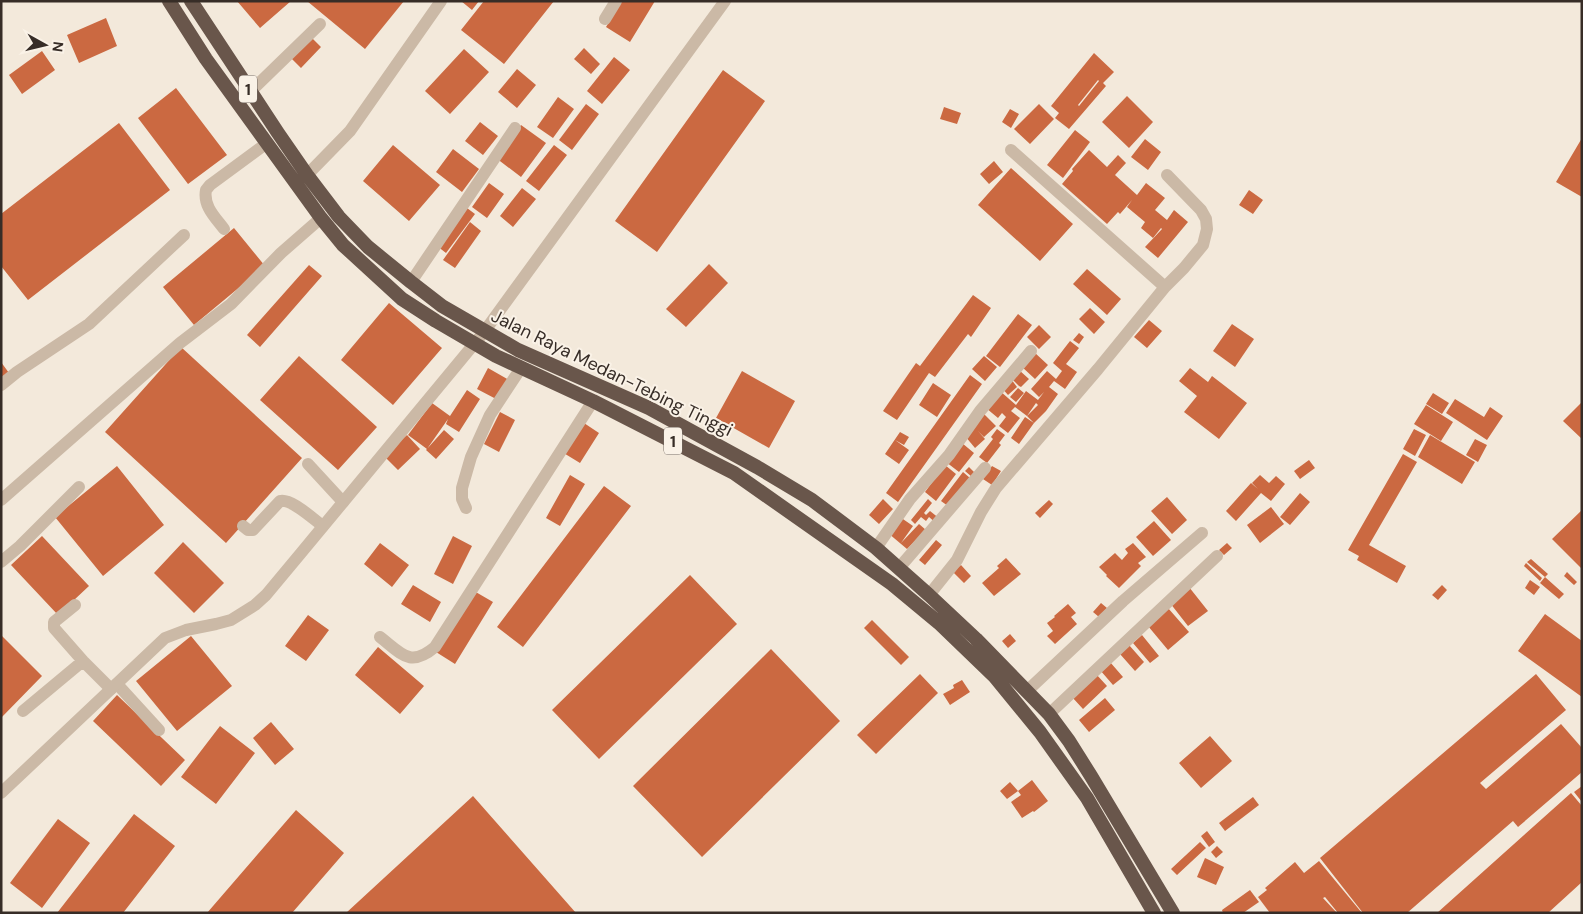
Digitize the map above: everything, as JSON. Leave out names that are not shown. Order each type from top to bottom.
[{"type":"highway","name":"Jalan Raya Medan-Tebing Tinggi","points":[[169,1],[206,59],[267,143],[368,247],[410,282],[442,306],[484,332],[518,350],[649,408],[757,467],[812,500],[876,548],[929,595],[1028,691],[1049,714],[1091,776],[1173,913]]},
{"type":"highway","name":"Jalan Raya Medan-Tebing Tinggi","points":[[192,1],[250,92],[301,179],[321,218],[343,245],[402,298],[473,343],[521,368],[593,401],[734,473],[892,584],[933,617],[994,676],[1040,732],[1087,798],[1154,913]]},
{"type":"street","points":[[301,179],[350,131],[441,1]]},
{"type":"street","points":[[604,19],[616,1]]},
{"type":"street","points":[[1,793],[164,638],[176,633],[231,620],[255,605],[266,595],[484,332],[725,1]]},
{"type":"street","points":[[250,92],[320,24]]},
{"type":"street","points":[[410,282],[516,128]]},
{"type":"street","points":[[224,229],[210,212],[205,202],[206,190],[210,185],[267,143]]},
{"type":"street","points":[[1011,150],[1165,287]]},
{"type":"street","points":[[929,595],[957,560],[981,512],[996,488],[1165,287],[1203,245],[1207,229],[1206,219],[1202,210],[1167,175]]},
{"type":"street","points":[[1,500],[180,344],[231,304],[281,253],[321,218]]},
{"type":"street","points":[[1,385],[17,372],[89,324],[184,235]]},
{"type":"street","points":[[876,548],[910,499],[949,455],[980,411],[1031,351]]},
{"type":"street","points":[[466,508],[462,499],[462,488],[471,457],[490,416],[521,368]]},
{"type":"street","points":[[380,637],[406,657],[418,658],[427,654],[435,647],[593,401]]},
{"type":"street","points":[[308,464],[343,502]]},
{"type":"street","points":[[899,568],[985,468]]},
{"type":"street","points":[[1,562],[80,487]]},
{"type":"street","points":[[243,526],[248,530],[253,530],[280,501],[284,500],[290,502],[323,526]]},
{"type":"street","points":[[1028,691],[1123,601],[1202,533]]},
{"type":"street","points":[[1049,714],[1217,556]]},
{"type":"street","points":[[75,605],[54,622],[54,628],[83,661],[160,730]]},
{"type":"street","points":[[22,711],[83,661]]},
{"type":"building","points":[[237,1],[291,1],[260,28]]},
{"type":"building","points":[[307,1],[404,1],[365,49]]},
{"type":"building","points":[[461,1],[479,1],[472,10]]},
{"type":"building","points":[[484,1],[554,1],[504,64],[461,30]]},
{"type":"building","points":[[622,1],[655,1],[630,42],[606,27]]},
{"type":"building","points":[[106,18],[117,46],[79,63],[67,35]]},
{"type":"building","points":[[310,36],[321,47],[301,68],[290,57]]},
{"type":"building","points":[[584,48],[600,64],[591,74],[574,59]]},
{"type":"building","points":[[464,49],[489,72],[450,114],[425,91]]},
{"type":"building","points":[[42,51],[55,70],[22,94],[9,75]]},
{"type":"building","points":[[1094,53],[1114,72],[1103,83],[1106,86],[1069,129],[1055,118],[1059,113],[1051,106]],"holes":[[[1098,80],[1099,81],[1079,106]]]},
{"type":"building","points":[[614,57],[630,70],[602,104],[587,91]]},
{"type":"building","points":[[517,69],[536,85],[517,108],[498,92]]},
{"type":"building","points":[[723,70],[765,101],[657,252],[615,221]]},
{"type":"building","points":[[176,88],[227,155],[188,184],[138,118]]},
{"type":"building","points":[[1127,96],[1153,122],[1129,148],[1102,122]]},
{"type":"building","points":[[558,97],[574,109],[553,138],[537,127]]},
{"type":"building","points":[[586,104],[599,114],[572,150],[559,140]]},
{"type":"building","points":[[1039,104],[1054,119],[1030,144],[1014,129]]},
{"type":"building","points":[[944,107],[961,113],[957,124],[940,119]]},
{"type":"building","points":[[1010,109],[1019,114],[1011,128],[1002,122]]},
{"type":"building","points":[[480,122],[498,136],[483,155],[465,141]]},
{"type":"building","points":[[119,123],[170,190],[28,300],[1,266],[1,214]]},
{"type":"building","points":[[521,125],[546,143],[521,177],[496,158]]},
{"type":"building","points":[[1075,130],[1090,142],[1063,178],[1047,165]]},
{"type":"building","points":[[1582,138],[1582,197],[1556,182]]},
{"type":"building","points":[[1145,139],[1161,152],[1148,170],[1131,157]]},
{"type":"building","points":[[393,145],[440,185],[409,221],[363,181]]},
{"type":"building","points":[[554,145],[567,155],[539,191],[526,181]]},
{"type":"building","points":[[453,149],[479,169],[462,192],[436,172]]},
{"type":"building","points":[[1089,150],[1107,167],[1118,155],[1126,163],[1115,175],[1137,195],[1146,183],[1165,198],[1155,210],[1167,220],[1174,210],[1188,222],[1158,258],[1145,247],[1162,229],[1153,238],[1141,228],[1145,222],[1127,207],[1132,200],[1120,214],[1118,212],[1107,224],[1062,184]]},
{"type":"building","points":[[994,161],[1003,172],[989,184],[980,174]]},
{"type":"building","points":[[1011,168],[1073,224],[1040,261],[978,205]]},
{"type":"building","points":[[489,183],[504,194],[487,218],[472,207]]},
{"type":"building","points":[[522,188],[536,199],[513,227],[500,216]]},
{"type":"building","points":[[1249,190],[1263,200],[1253,214],[1239,205]]},
{"type":"building","points":[[467,208],[475,214],[446,253],[437,246]]},
{"type":"building","points":[[470,222],[481,231],[455,268],[443,260]]},
{"type":"building","points":[[234,228],[265,266],[194,325],[163,287]]},
{"type":"building","points":[[709,264],[728,283],[686,327],[666,309]]},
{"type":"building","points":[[309,265],[322,276],[260,347],[247,335]]},
{"type":"building","points":[[1087,269],[1121,299],[1107,315],[1073,284]]},
{"type":"building","points":[[973,295],[991,308],[971,337],[968,334],[935,377],[929,373],[897,420],[883,411],[916,363],[920,366]]},
{"type":"building","points":[[389,303],[442,348],[393,405],[341,360]]},
{"type":"building","points":[[1090,308],[1105,322],[1094,334],[1079,319]]},
{"type":"building","points":[[1018,314],[1032,325],[1000,367],[986,356]]},
{"type":"building","points":[[1149,320],[1162,331],[1147,348],[1134,337]]},
{"type":"building","points":[[1232,324],[1254,339],[1235,367],[1213,351]]},
{"type":"building","points":[[1039,325],[1051,337],[1039,349],[1027,337]]},
{"type":"building","points":[[1079,333],[1084,337],[1079,344],[1073,340]]},
{"type":"building","points":[[1070,341],[1079,348],[1066,364],[1077,372],[1065,389],[1054,381],[1049,387],[1058,394],[1046,411],[1034,423],[1015,407],[1011,411],[1020,418],[1008,433],[999,426],[1006,417],[1002,413],[998,418],[986,408],[1000,391],[1016,405],[1026,391],[1038,400],[1044,392],[1039,397],[1031,389],[1047,371],[1056,379],[1062,371],[1053,363]],"holes":[[[1036,403],[1038,405],[1027,416]]]},
{"type":"building","points":[[181,347],[302,458],[226,543],[105,432]]},
{"type":"building","points":[[1034,352],[1048,365],[1035,379],[1021,366]]},
{"type":"building","points":[[299,356],[377,427],[338,470],[260,400]]},
{"type":"building","points":[[984,356],[997,367],[985,381],[972,369]]},
{"type":"building","points":[[1,362],[9,373],[1,379]]},
{"type":"building","points":[[488,368],[509,380],[498,400],[477,389]]},
{"type":"building","points":[[1190,368],[1208,382],[1212,376],[1247,403],[1219,439],[1184,412],[1197,396],[1179,381]]},
{"type":"building","points":[[1019,370],[1029,379],[1021,387],[1011,378]]},
{"type":"building","points":[[742,371],[795,401],[769,448],[716,418]]},
{"type":"building","points":[[970,375],[982,384],[898,502],[886,493]]},
{"type":"building","points":[[1011,379],[1017,387],[1008,395],[1001,387]]},
{"type":"building","points":[[933,383],[951,395],[937,417],[919,405]]},
{"type":"building","points":[[1018,388],[1024,393],[1016,402],[1010,397]]},
{"type":"building","points":[[467,390],[480,399],[459,432],[446,424],[448,419],[427,449],[408,435],[432,403],[450,416]]},
{"type":"building","points":[[1433,393],[1449,403],[1442,414],[1426,404]]},
{"type":"building","points":[[1455,399],[1484,417],[1490,407],[1503,416],[1487,440],[1446,413]]},
{"type":"building","points":[[1582,402],[1582,439],[1563,421]]},
{"type":"building","points":[[1426,405],[1453,422],[1441,441],[1414,424]]},
{"type":"building","points":[[500,412],[515,420],[499,452],[484,444]]},
{"type":"building","points":[[984,414],[996,426],[984,437],[978,431],[985,439],[975,448],[965,436]]},
{"type":"building","points":[[1025,417],[1034,423],[1019,444],[1011,438]]},
{"type":"building","points":[[581,421],[599,433],[580,463],[562,452]]},
{"type":"building","points":[[997,429],[1005,435],[999,443],[1001,445],[987,463],[979,457],[993,439],[991,437]]},
{"type":"building","points":[[1414,429],[1426,435],[1415,456],[1403,449]]},
{"type":"building","points":[[444,430],[454,439],[436,459],[426,450]]},
{"type":"building","points":[[900,432],[909,437],[904,445],[895,440],[909,450],[899,464],[885,454]]},
{"type":"building","points":[[407,435],[420,449],[398,470],[384,456]]},
{"type":"building","points":[[1430,435],[1475,462],[1462,484],[1418,457]]},
{"type":"building","points":[[1475,439],[1487,445],[1478,462],[1466,455]]},
{"type":"building","points":[[962,443],[974,453],[959,472],[946,462]]},
{"type":"building","points":[[1403,454],[1417,462],[1369,545],[1406,566],[1397,583],[1357,560],[1359,556],[1348,550]]},
{"type":"building","points":[[1309,460],[1315,468],[1300,479],[1294,471]]},
{"type":"building","points":[[945,465],[956,474],[936,501],[925,492]]},
{"type":"building","points":[[117,466],[164,525],[103,576],[55,517]]},
{"type":"building","points":[[992,466],[1001,471],[992,485],[983,479]]},
{"type":"building","points":[[969,467],[975,473],[972,477],[965,471]]},
{"type":"building","points":[[963,472],[970,478],[948,506],[941,501]]},
{"type":"building","points":[[570,475],[585,484],[560,526],[546,518]]},
{"type":"building","points":[[1260,475],[1269,483],[1276,476],[1285,484],[1271,501],[1261,493],[1236,521],[1226,511],[1251,483],[1258,489],[1252,483]]},
{"type":"building","points":[[604,486],[631,506],[523,647],[497,627]]},
{"type":"building","points":[[1300,493],[1310,502],[1290,525],[1280,517]]},
{"type":"building","points":[[1167,497],[1187,520],[1172,534],[1151,511]]},
{"type":"building","points":[[883,499],[893,509],[879,524],[869,515]]},
{"type":"building","points":[[928,499],[932,503],[924,513],[926,515],[930,511],[940,519],[936,523],[929,517],[926,521],[921,517],[915,524],[911,520]]},
{"type":"building","points":[[1049,500],[1053,504],[1040,518],[1035,513]]},
{"type":"building","points":[[1271,507],[1284,524],[1260,543],[1247,525]]},
{"type":"building","points":[[1582,510],[1582,569],[1552,539]]},
{"type":"building","points":[[900,517],[913,526],[901,543],[919,524],[926,530],[907,549],[888,533]]},
{"type":"building","points":[[1154,521],[1171,540],[1153,556],[1136,537]]},
{"type":"building","points":[[42,536],[89,586],[58,615],[11,565]]},
{"type":"building","points":[[453,536],[472,546],[453,584],[434,574]]},
{"type":"building","points":[[936,540],[942,545],[925,565],[919,560]]},
{"type":"building","points":[[183,542],[224,583],[194,613],[154,573]]},
{"type":"building","points":[[380,543],[409,565],[392,587],[364,564]]},
{"type":"building","points":[[1133,543],[1146,557],[1138,563],[1141,566],[1119,588],[1099,567],[1115,553],[1122,560],[1128,553],[1125,549]]},
{"type":"building","points":[[1227,543],[1232,548],[1224,555],[1219,550]]},
{"type":"building","points":[[1006,558],[1021,574],[994,596],[982,583],[999,568],[997,566]]},
{"type":"building","points":[[1531,559],[1548,574],[1545,577],[1527,562]]},
{"type":"building","points":[[1526,563],[1542,578],[1540,581],[1524,566]]},
{"type":"building","points":[[961,565],[971,576],[964,583],[953,572]]},
{"type":"building","points":[[1567,572],[1577,582],[1574,585],[1564,576]]},
{"type":"building","points":[[690,575],[737,624],[599,759],[552,710]]},
{"type":"building","points":[[1545,577],[1564,594],[1559,599],[1540,583]]},
{"type":"building","points":[[1530,580],[1540,587],[1534,595],[1525,588]]},
{"type":"building","points":[[413,585],[441,602],[430,622],[401,604]]},
{"type":"building","points":[[1442,585],[1447,590],[1438,600],[1432,595]]},
{"type":"building","points":[[1189,587],[1208,611],[1188,626],[1170,603]]},
{"type":"building","points":[[474,591],[493,602],[455,664],[436,652]]},
{"type":"building","points":[[1101,603],[1107,608],[1099,617],[1093,612]]},
{"type":"building","points":[[1068,604],[1076,613],[1071,617],[1077,624],[1055,644],[1047,636],[1053,631],[1047,623]]},
{"type":"building","points":[[1168,608],[1189,632],[1168,650],[1148,626]]},
{"type":"building","points":[[1545,614],[1582,641],[1582,697],[1518,651]]},
{"type":"building","points":[[308,615],[329,630],[306,661],[285,646]]},
{"type":"building","points":[[872,620],[909,657],[901,665],[864,628]]},
{"type":"building","points":[[1010,634],[1016,641],[1008,648],[1002,641]]},
{"type":"building","points":[[1,635],[42,676],[1,718]]},
{"type":"building","points":[[1142,635],[1159,656],[1150,663],[1133,643]]},
{"type":"building","points":[[191,636],[232,686],[177,731],[136,681]]},
{"type":"building","points":[[1129,645],[1144,662],[1135,671],[1120,654]]},
{"type":"building","points":[[378,647],[424,686],[400,714],[355,675]]},
{"type":"building","points":[[771,649],[840,721],[702,857],[633,786]]},
{"type":"building","points":[[1110,662],[1123,677],[1113,685],[1100,670]]},
{"type":"building","points":[[920,674],[938,693],[876,754],[857,735]]},
{"type":"building","points":[[1096,674],[1107,686],[1083,709],[1072,697]]},
{"type":"building","points":[[1536,674],[1566,710],[1480,783],[1486,789],[1561,724],[1582,748],[1582,772],[1518,827],[1513,821],[1407,913],[1363,913],[1320,858]]},
{"type":"building","points":[[962,680],[970,692],[950,705],[943,694],[954,688],[953,685]]},
{"type":"building","points":[[117,695],[185,760],[161,786],[93,721]]},
{"type":"building","points":[[1105,698],[1115,710],[1089,732],[1079,720]]},
{"type":"building","points":[[271,722],[294,749],[275,765],[253,738]]},
{"type":"building","points":[[220,726],[255,753],[216,804],[181,777]]},
{"type":"building","points":[[1210,736],[1232,761],[1201,788],[1179,763]]},
{"type":"building","points":[[1032,780],[1048,801],[1034,812],[1022,818],[1011,802],[1021,795],[1018,791]]},
{"type":"building","points":[[1010,782],[1018,791],[1007,799],[1000,791]]},
{"type":"building","points":[[1582,786],[1582,802],[1574,792]]},
{"type":"building","points":[[1571,793],[1582,806],[1582,882],[1548,913],[1437,913]]},
{"type":"building","points":[[473,796],[576,913],[346,913]]},
{"type":"building","points":[[1253,797],[1259,805],[1225,831],[1219,823]]},
{"type":"building","points":[[296,810],[344,853],[292,913],[207,913]]},
{"type":"building","points":[[134,814],[175,846],[123,913],[57,913]]},
{"type":"building","points":[[58,819],[90,843],[42,908],[10,883]]},
{"type":"building","points":[[1207,831],[1215,842],[1209,847],[1201,836]]},
{"type":"building","points":[[1200,842],[1206,848],[1177,875],[1171,869]]},
{"type":"building","points":[[1217,846],[1223,852],[1216,858],[1211,852]]},
{"type":"building","points":[[1205,858],[1224,867],[1216,885],[1197,877]]},
{"type":"building","points":[[1319,861],[1362,913],[1338,913],[1325,897],[1323,898],[1337,913],[1270,913],[1258,897],[1267,890],[1265,888],[1295,862],[1304,873]]},
{"type":"building","points":[[1250,890],[1259,902],[1243,913],[1223,913],[1222,910]]}]
